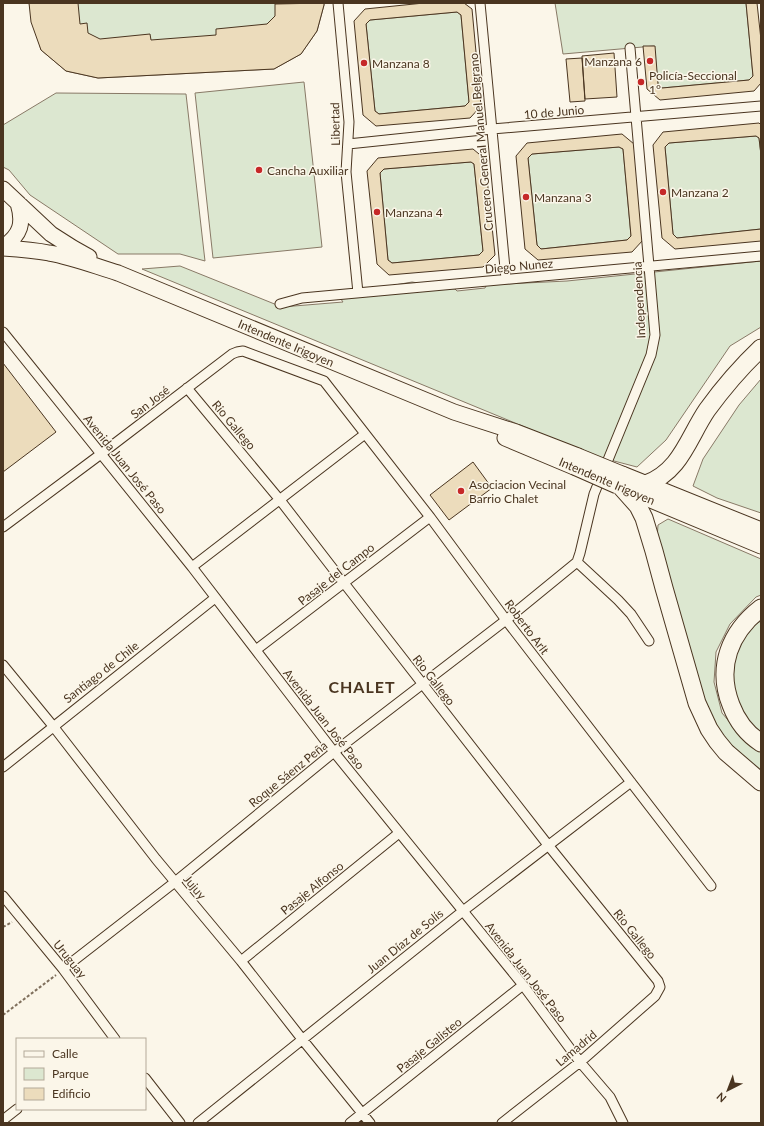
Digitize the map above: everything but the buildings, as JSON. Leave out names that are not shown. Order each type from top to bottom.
[{"type":"highway","points":[[646,484],[664,475],[673,466],[706,412],[726,384],[761,348]]},
{"type":"highway","points":[[620,483],[635,502],[644,518],[697,703],[709,730],[726,752],[761,782]]},
{"type":"highway","points":[[761,608],[748,618],[735,636],[727,656],[724,676],[727,694],[736,717],[752,737],[761,743]]},
{"type":"main road","name":"Intendente Irigoyen","points":[[3,189],[52,234],[73,248],[118,273]]},
{"type":"main road","points":[[3,247],[14,238],[19,230],[22,219],[18,203]]},
{"type":"main road","name":"Intendente Irigoyen","points":[[3,247],[51,253],[118,273],[454,412],[516,432],[620,483],[761,546]]},
{"type":"main road","name":"Intendente Irigoyen","points":[[620,483],[646,484],[761,530]]},
{"type":"street","name":"Libertad","points":[[338,3],[349,122],[346,172],[358,293]]},
{"type":"street","name":"Crucero General Manuel Belgrano","points":[[480,3],[506,279]]},
{"type":"street","name":"Independencia","points":[[577,562],[594,494],[612,446],[651,355],[655,335],[630,48]]},
{"type":"street","name":"10 de Junio","points":[[348,144],[492,129],[761,106]]},
{"type":"street","name":"Diego Nunez","points":[[280,304],[302,298],[761,256]]},
{"type":"street","name":"Avenida Juan José Paso","points":[[3,332],[192,567],[334,752],[523,985],[580,1062],[610,1097],[622,1122]]},
{"type":"street","name":"San José","points":[[3,527],[232,354],[243,351],[324,381]]},
{"type":"street","name":"Roberto Arlt","points":[[324,381],[430,517],[506,620],[711,886]]},
{"type":"street","name":"Rio Gallego","points":[[187,388],[280,500],[548,845],[658,981],[660,987]]},
{"type":"street","points":[[192,567],[365,434]]},
{"type":"street","name":"Pasaje del Campo","points":[[256,650],[430,517]]},
{"type":"street","name":"Roque Sáenz Peña","points":[[63,969],[175,882],[334,752],[506,620],[577,562]]},
{"type":"street","points":[[577,562],[631,614],[649,641]]},
{"type":"street","name":"Santiago de Chile","points":[[3,767],[215,598]]},
{"type":"street","name":"Jujuy","points":[[3,665],[53,726],[156,860],[241,961],[370,1123]]},
{"type":"street","name":"Juan Díaz de Solís","points":[[198,1123],[463,911],[631,782]]},
{"type":"street","name":"Pasaje Alfonso","points":[[241,961],[399,833]]},
{"type":"street","name":"Uruguay","points":[[3,896],[63,969],[113,1038]]},
{"type":"street","name":"Pasaje Galisteo","points":[[350,1123],[523,985]]},
{"type":"street","name":"Lamadrid","points":[[502,1123],[580,1062],[656,996],[660,987]]},
{"type":"street","points":[[146,1079],[180,1123]]},
{"type":"street","points":[[3,1120],[16,1110]]},
{"type":"path","points":[[3,1015],[63,969]]},
{"type":"green space","points":[[29,3],[324,3],[324,5],[317,31],[301,54],[274,69],[98,78],[66,71],[41,50]]},
{"type":"green space","points":[[555,3],[746,3],[753,76],[749,80],[662,88],[658,84],[654,46],[563,54]]},
{"type":"green space","points":[[457,12],[461,15],[469,102],[465,106],[379,114],[375,111],[366,24],[370,20]]},
{"type":"green space","name":"Cancha Auxiliar","points":[[304,82],[322,247],[213,258],[195,93]]},
{"type":"green space","points":[[56,93],[186,94],[205,261],[180,254],[118,254],[30,195],[9,170],[3,167],[3,125]]},
{"type":"green space","points":[[756,136],[759,138],[761,155],[761,229],[677,238],[673,234],[665,147],[669,143]]},
{"type":"green space","points":[[619,147],[623,149],[631,236],[627,240],[541,249],[537,245],[528,158],[532,154]]},
{"type":"green space","points":[[471,162],[474,164],[483,251],[479,255],[392,263],[388,260],[380,173],[384,169]]},
{"type":"green space","points":[[761,261],[761,327],[730,346],[666,440],[637,467],[595,456],[142,269],[180,266],[282,307],[343,302],[338,295],[412,282],[455,289],[457,291],[485,288],[486,286],[484,285],[567,281]]},
{"type":"green space","points":[[761,379],[761,513],[717,498],[693,486],[703,459],[739,405]]},
{"type":"green space","points":[[668,519],[761,559],[761,595],[756,597],[730,624],[716,652],[714,682],[722,713],[744,739],[761,751],[761,772],[725,739],[709,714],[657,539],[658,525]]},
{"type":"green space","points":[[761,621],[761,733],[748,720],[733,696],[732,668],[740,644],[750,627]]},
{"type":"place","name":"Manzana 6","points":[[650,61]]},
{"type":"place","name":"Manzana 8","points":[[364,63]]},
{"type":"place","name":"Policía-Seccional 1°","points":[[641,82]]},
{"type":"place","name":"Cancha Auxiliar","points":[[259,170]]},
{"type":"place","name":"Manzana 2","points":[[663,192]]},
{"type":"place","name":"Manzana 3","points":[[526,197]]},
{"type":"place","name":"Manzana 4","points":[[377,212]]},
{"type":"place","name":"Asociacion Vecinal Barrio Chalet","points":[[461,491]]},
{"type":"district","name":"CHALET","points":[[362,686]]}]
